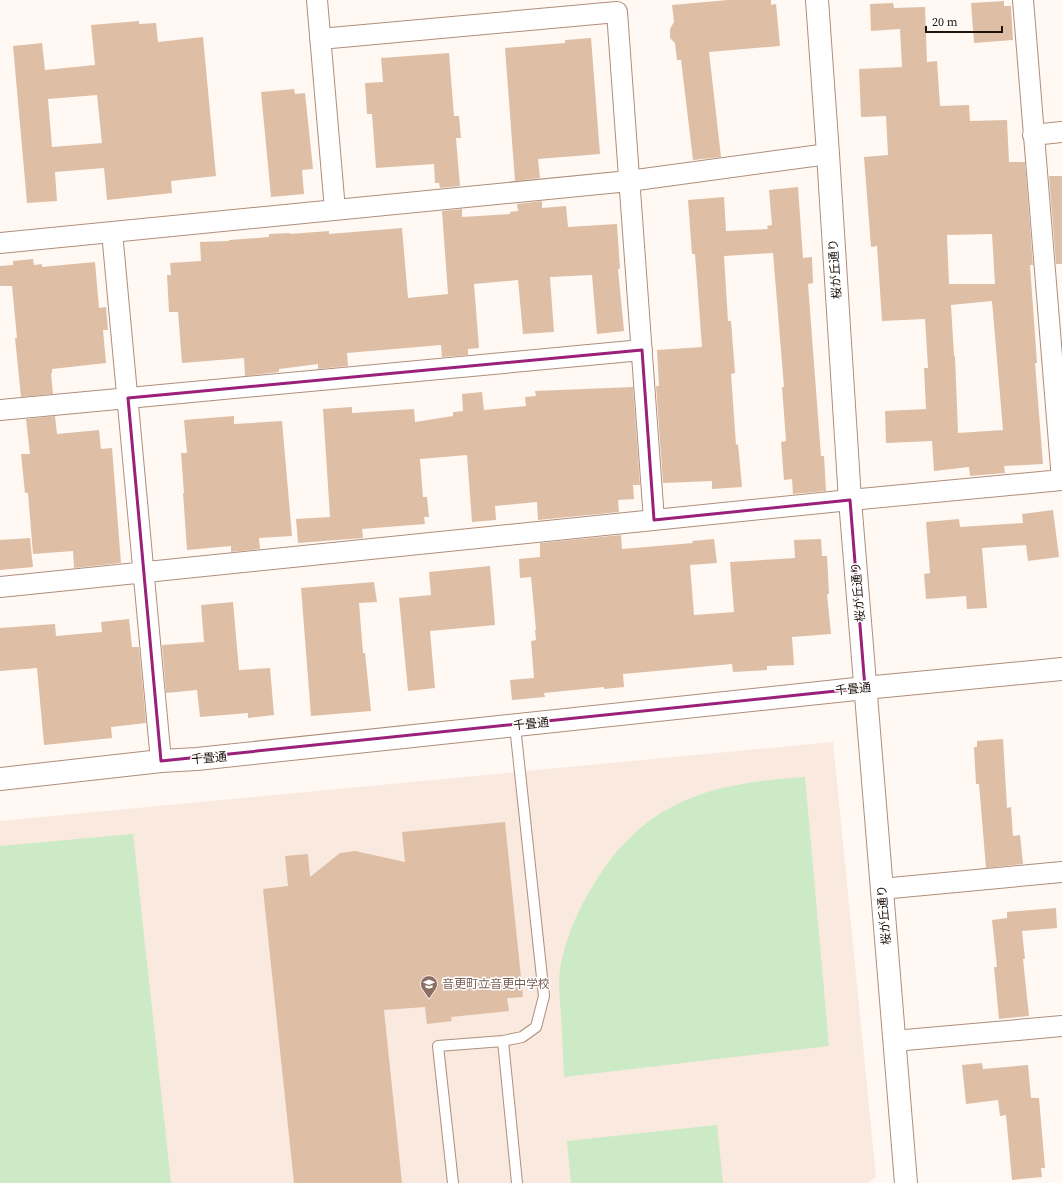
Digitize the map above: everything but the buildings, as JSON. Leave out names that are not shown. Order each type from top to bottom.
[{"type":"street","points":[[317,0],[335,210]]},
{"type":"street","name":"桜が丘通り","points":[[817,0],[850,500],[906,1183]]},
{"type":"street","points":[[0,587],[850,500],[1062,480],[1055,306],[1033,135],[1022,0]]},
{"type":"street","points":[[320,39],[617,12],[654,520]]},
{"type":"street","points":[[1033,135],[1062,132]]},
{"type":"street","points":[[0,243],[630,181],[828,154]]},
{"type":"street","points":[[112,232],[161,761]]},
{"type":"street","points":[[0,410],[642,350]]},
{"type":"street","name":"千畳通","points":[[0,779],[161,761],[205,759],[865,688],[1062,669]]},
{"type":"street","points":[[881,888],[1062,872]]},
{"type":"street","points":[[894,1041],[1062,1026]]},
{"type":"lane","points":[[453,1183],[438,1046],[503,1041],[522,1037],[536,1027],[544,996],[515,726]]},
{"type":"lane","points":[[503,1041],[517,1183]]},
{"type":"highlighted area","points":[[642,350],[654,520],[850,500],[865,688],[161,761],[128,398]]},
{"type":"shaded area","name":"音更町立音更中学校","points":[[833,742],[876,1177],[868,1183],[0,1183],[0,821]]},
{"type":"green space","points":[[805,777],[829,1046],[564,1077],[559,987],[562,959],[569,934],[579,910],[614,855],[642,827],[662,812],[684,801],[730,786]]},
{"type":"green space","points":[[133,834],[171,1183],[0,1183],[0,846]]},
{"type":"green space","points":[[717,1125],[723,1183],[571,1183],[567,1141]]},
{"type":"place","name":"音更町立音更中学校","points":[[429,999]]}]
